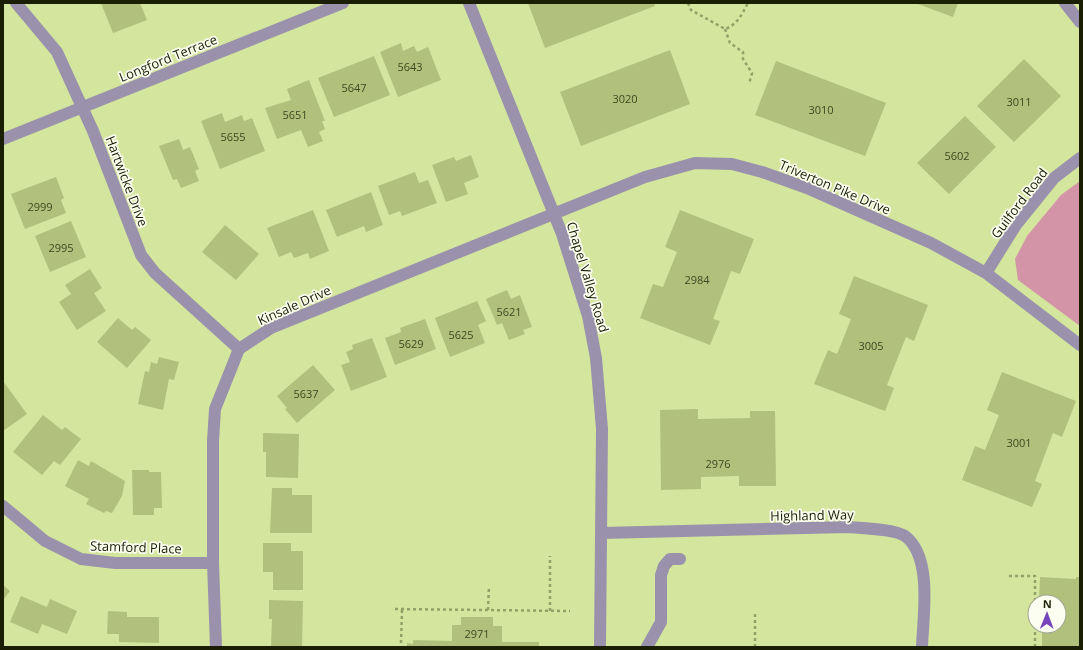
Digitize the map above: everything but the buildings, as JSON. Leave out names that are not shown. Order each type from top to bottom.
[{"type":"street","name":"Hartwicke Drive","points":[[16,3],[57,52],[83,107],[141,255],[155,273],[239,349]]},
{"type":"street","name":"Longford Terrace","points":[[3,139],[323,7],[343,3]]},
{"type":"street","name":"Chapel Valley Road","points":[[469,3],[553,213],[588,316],[596,358],[602,429],[600,647]]},
{"type":"street","points":[[1065,3],[1080,22]]},
{"type":"street","name":"Guilford Road","points":[[986,273],[1016,225],[1054,178],[1080,158]]},
{"type":"street","name":"Triverton Pike Drive","points":[[553,213],[645,177],[695,163],[732,164],[762,172],[807,188],[931,243],[986,273],[1080,345]]},
{"type":"street","name":"Kinsale Drive","points":[[239,349],[271,328],[553,213]]},
{"type":"street","points":[[216,647],[213,563],[213,440],[215,409],[239,349]]},
{"type":"street","name":"Stamford Place","points":[[3,506],[45,541],[81,559],[115,563],[213,563]]},
{"type":"street","name":"Highland Way","points":[[602,533],[848,527],[881,530],[904,536],[916,548],[923,565],[922,647]]},
{"type":"street","points":[[647,647],[661,622],[661,575],[664,566],[670,559],[680,559]]},
{"type":"path","points":[[688,3],[691,10],[725,29],[730,43],[743,52],[743,59],[752,73],[748,84]]},
{"type":"path","points":[[725,29],[732,27],[742,16],[748,3]]},
{"type":"path","points":[[550,556],[550,611]]},
{"type":"path","points":[[1009,576],[1035,576],[1035,594]]},
{"type":"path","points":[[488,610],[489,586]]},
{"type":"path","points":[[395,609],[570,611]]},
{"type":"path","points":[[401,643],[402,610]]},
{"type":"path","points":[[755,612],[755,647]]},
{"type":"path","points":[[1035,634],[1035,647]]},
{"type":"shaded area","points":[[1080,181],[1080,326],[1018,280],[1015,259],[1027,236],[1061,195]]}]
